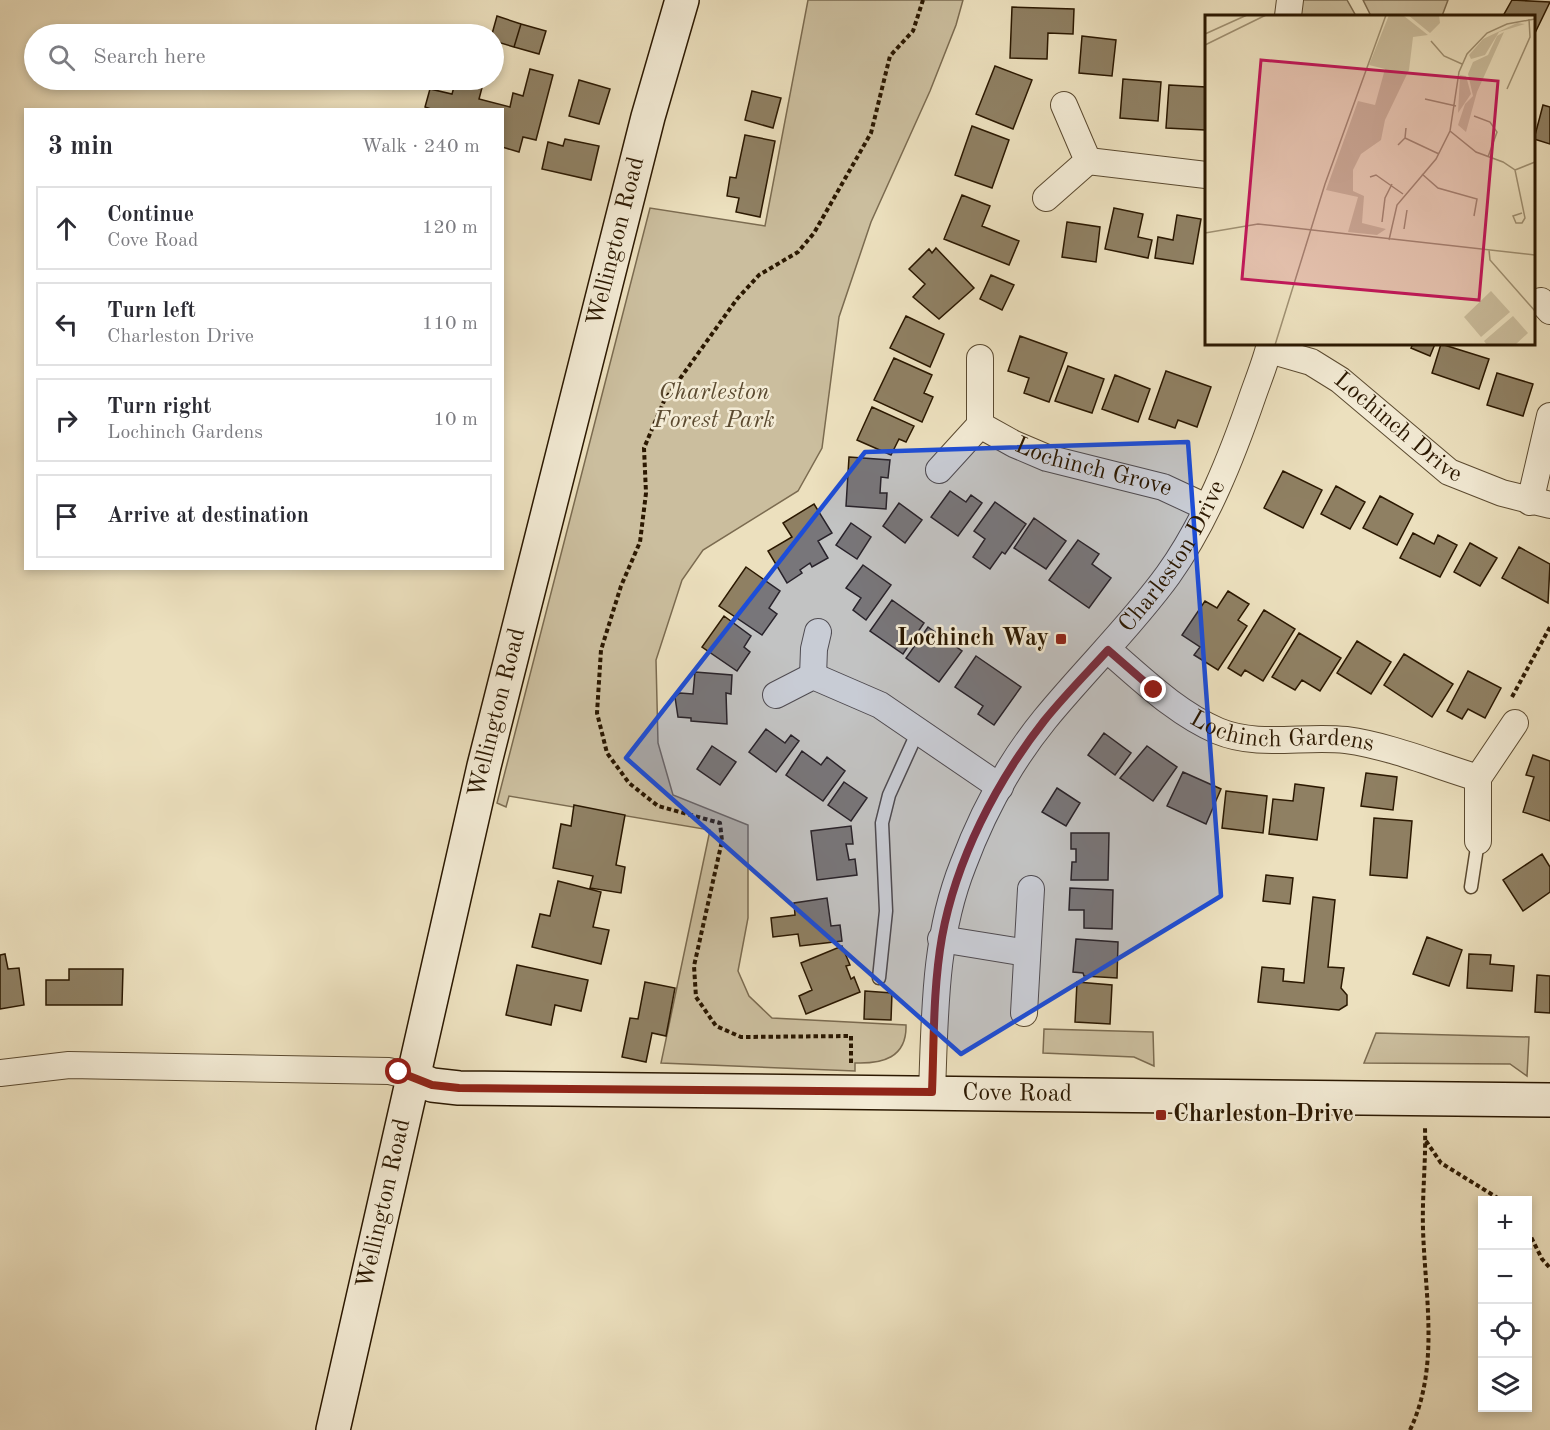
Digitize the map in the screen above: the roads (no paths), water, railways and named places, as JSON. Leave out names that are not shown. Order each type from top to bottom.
[{"type":"street","name":"Wellington Road","points":[[333,1430],[484,766],[648,117],[682,0]]},
{"type":"street","points":[[1288,15],[1290,0]]},
{"type":"street","points":[[1064,105],[1088,161]]},
{"type":"street","points":[[1046,198],[1088,161],[1205,175]]},
{"type":"street","name":"Lochinch Drive","points":[[1269,347],[1311,362],[1340,380],[1449,472],[1476,484],[1540,503],[1550,416]]},
{"type":"street","name":"Charleston Drive","points":[[932,1092],[941,939],[963,864],[1000,787],[1045,720],[1108,650],[1169,573],[1206,507],[1241,430],[1269,347]]},
{"type":"street","points":[[939,470],[980,424],[980,358]]},
{"type":"street","name":"Lochinch Grove","points":[[980,424],[1014,444],[1047,458],[1163,487],[1206,507]]},
{"type":"street","points":[[813,676],[814,649],[818,632]]},
{"type":"street","name":"Lochinch Gardens","points":[[1108,650],[1154,690],[1191,716],[1220,732],[1277,741],[1346,740],[1478,778]]},
{"type":"street","points":[[776,695],[813,676]]},
{"type":"street","points":[[813,676],[880,705],[1000,787]]},
{"type":"street","points":[[1478,841],[1478,778],[1511,714]]},
{"type":"street","points":[[1024,1013],[1030,889]]},
{"type":"street","points":[[941,939],[1027,952]]},
{"type":"street","points":[[0,1073],[69,1065],[389,1071],[413,1077]]},
{"type":"street","name":"Cove Road","points":[[413,1077],[432,1085],[459,1088],[1550,1100]]},
{"type":"lane","points":[[879,978],[886,912],[882,823],[889,795],[918,731]]},
{"type":"lane","points":[[1471,887],[1478,841]]},
{"type":"place","name":"Lochinch Way","points":[[1061,639]]},
{"type":"place","name":"Charleston Drive","points":[[1161,1115]]},
{"type":"park label","name":"Charleston Forest Park","points":[[714,407]]}]
